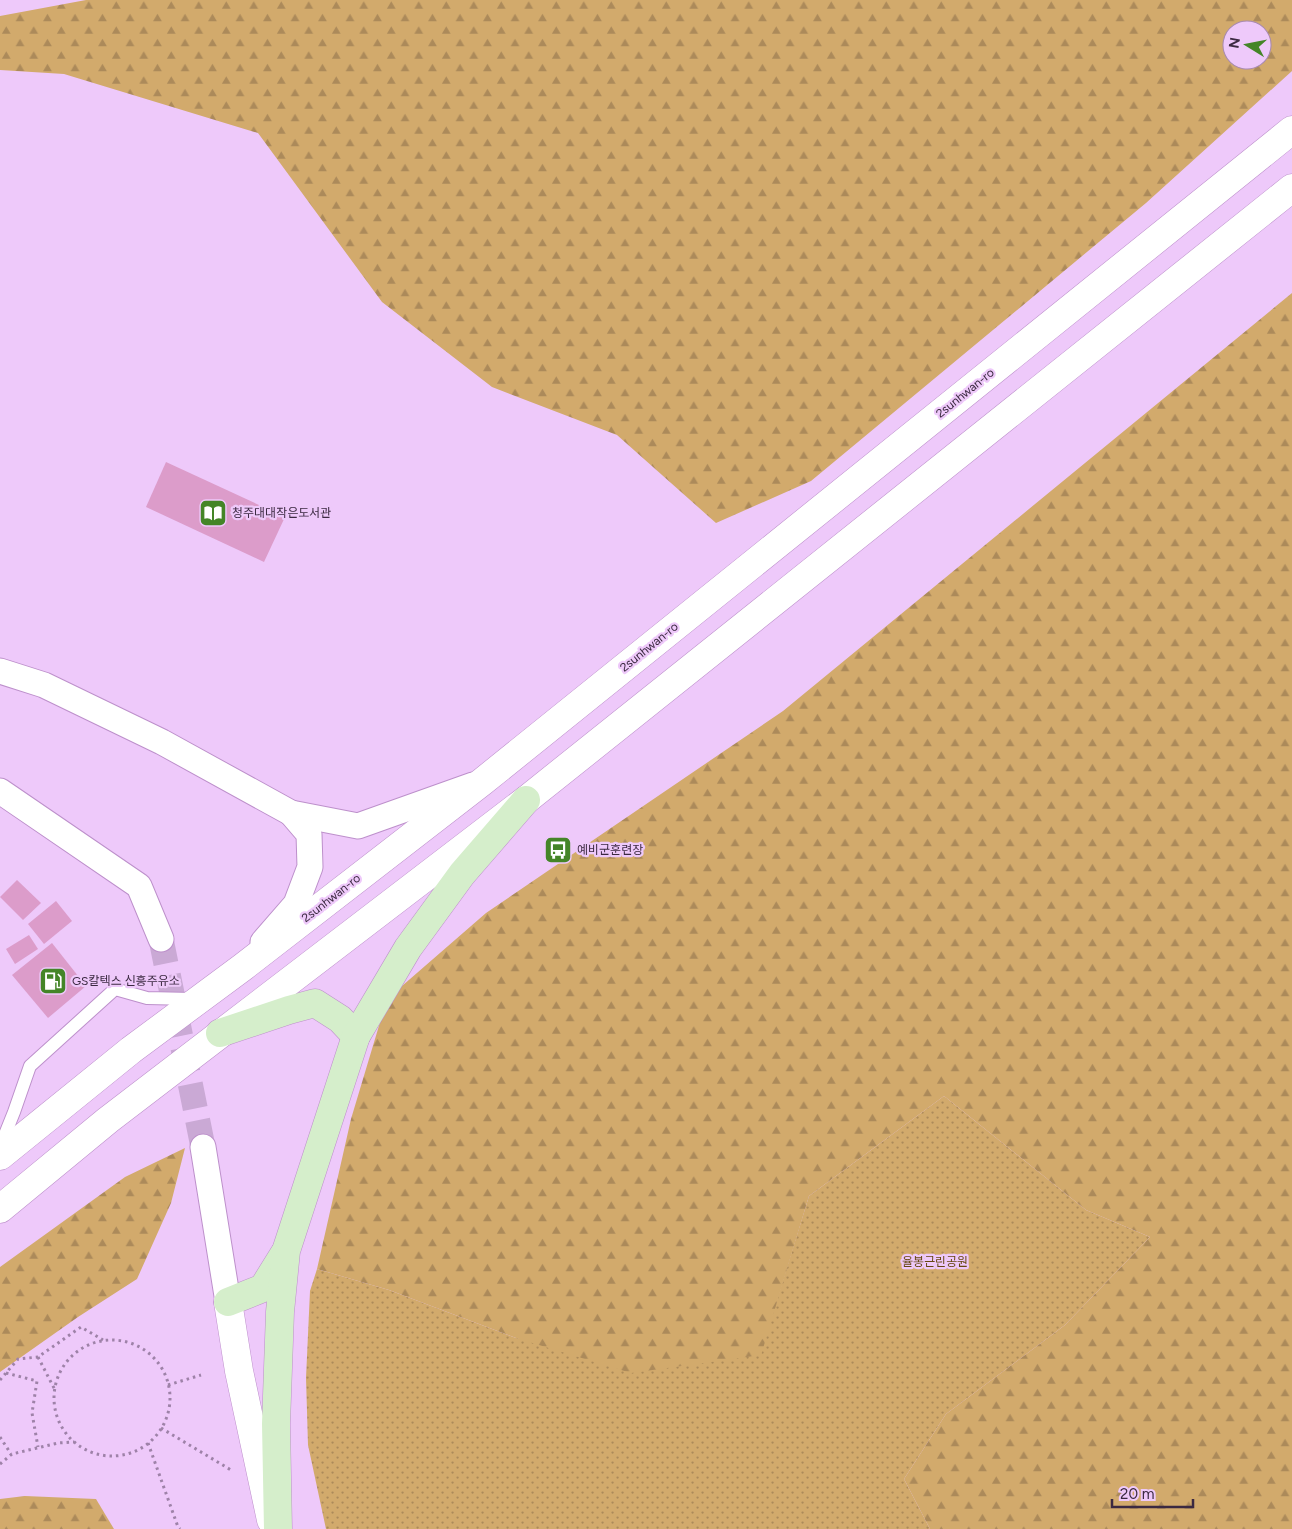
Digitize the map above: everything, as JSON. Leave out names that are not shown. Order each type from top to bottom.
[{"type":"main road","points":[[278,1529],[276,1424],[280,1312],[286,1251],[356,1036],[408,948],[462,874],[526,800]]},
{"type":"main road","points":[[220,1033],[288,1010],[316,1003],[340,1019],[356,1036]]},
{"type":"main road","points":[[228,1302],[262,1288],[286,1251]]},
{"type":"street","name":"2sunhwan-ro","points":[[0,1156],[197,999],[243,967],[482,782],[1292,130]]},
{"type":"street","points":[[0,1209],[108,1120],[526,800],[1292,188]]},
{"type":"street","points":[[0,672],[44,685],[78,701],[162,742],[291,813],[358,826],[482,782]]},
{"type":"street","points":[[0,791],[138,886],[161,939]]},
{"type":"street","points":[[243,967],[296,904],[310,867],[308,834],[291,813]]},
{"type":"street","points":[[203,1147],[239,1371],[273,1529]]},
{"type":"lane","points":[[0,1147],[30,1066],[115,990],[147,998],[197,999]]},
{"type":"path","points":[[0,1380],[18,1359],[38,1358],[81,1327],[104,1340]]},
{"type":"path","points":[[104,1340],[122,1340],[141,1347],[156,1359],[166,1376],[168,1385],[170,1396],[168,1415],[159,1433],[145,1446],[127,1454],[108,1456],[90,1452],[74,1442],[62,1427],[56,1410],[55,1390],[60,1372],[71,1357],[86,1346],[104,1340]]},
{"type":"path","points":[[38,1358],[55,1390]]},
{"type":"path","points":[[6,1373],[37,1381],[32,1414],[38,1447]]},
{"type":"path","points":[[168,1385],[201,1375]]},
{"type":"path","points":[[161,1428],[234,1472]]},
{"type":"path","points":[[0,1437],[11,1454]]},
{"type":"path","points":[[0,1464],[11,1454],[58,1443],[74,1442]]},
{"type":"path","points":[[148,1442],[180,1529]]},
{"type":"green space","points":[[86,0],[1292,0],[1292,71],[1146,203],[811,481],[716,523],[617,435],[492,387],[382,302],[258,133],[64,74],[0,70],[0,16]]},
{"type":"green space","points":[[1292,293],[1292,1529],[930,1529],[904,1479],[946,1414],[1065,1325],[1150,1237],[1086,1210],[944,1096],[809,1196],[761,1355],[631,1373],[516,1338],[389,1290],[317,1269],[351,1119],[387,999],[486,913],[783,711]]},
{"type":"green space","name":"율봉근린공원","points":[[944,1096],[1086,1210],[1150,1237],[1065,1325],[946,1414],[904,1479],[930,1529],[326,1529],[308,1445],[306,1378],[310,1291],[317,1269],[389,1290],[516,1338],[760,1355],[809,1196]]},
{"type":"green space","points":[[185,1148],[171,1203],[137,1279],[78,1317],[0,1372],[0,1267],[125,1177]]},
{"type":"green space","points":[[25,1496],[96,1499],[114,1529],[0,1529],[0,1499]]},
{"type":"building","points":[[166,462],[285,517],[264,562],[146,507]]},
{"type":"building","points":[[17,880],[41,903],[23,920],[0,897]]},
{"type":"building","points":[[56,901],[72,921],[44,944],[28,924]]},
{"type":"building","points":[[29,935],[38,949],[15,964],[6,949]]},
{"type":"building","points":[[52,943],[86,986],[48,1018],[12,975]]},
{"type":"tunnel","points":[[161,939],[203,1147]]},
{"type":"place","name":"청주대대작은도서관","points":[[213,513]]},
{"type":"place","name":"예비군훈련장","points":[[558,850]]},
{"type":"place","name":"GS칼텍스 신흥주유소","points":[[53,981]]}]
